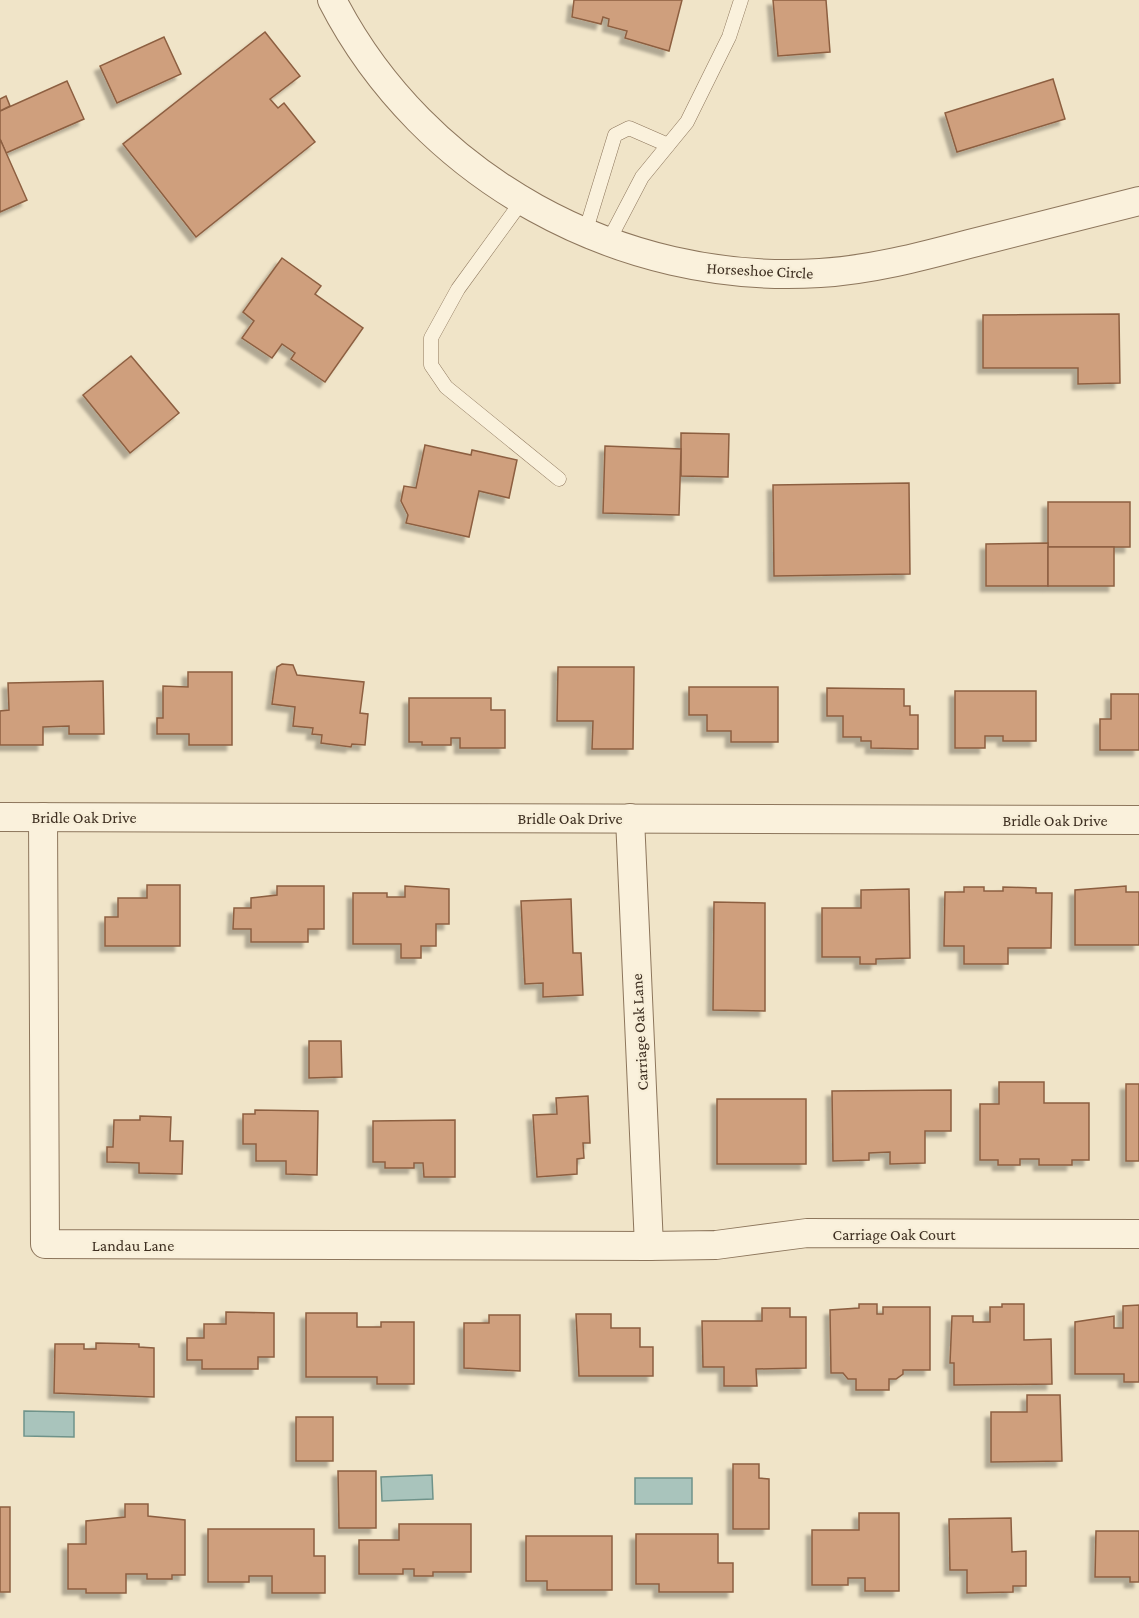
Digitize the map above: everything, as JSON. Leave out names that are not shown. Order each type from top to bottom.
[{"type":"street","name":"Horseshoe Circle","points":[[332,0],[363,53],[419,120],[468,164],[522,201],[596,238],[691,266],[777,274],[820,273],[905,260],[1139,201]]},
{"type":"street","name":"Bridle Oak Drive","points":[[0,817],[1139,820]]},
{"type":"street","name":"Landau Lane","points":[[44,817],[45,1244],[649,1246]]},
{"type":"street","name":"Carriage Oak Lane","points":[[630,818],[649,1246]]},
{"type":"street","name":"Carriage Oak Court","points":[[649,1246],[716,1245],[807,1233],[1139,1234]]},
{"type":"lane","points":[[596,238],[687,122],[729,38],[741,0]]},
{"type":"lane","points":[[596,238],[615,135],[629,128],[669,145]]},
{"type":"lane","points":[[522,201],[453,299],[431,338],[431,365],[446,387],[560,480]]},
{"type":"water","points":[[24,1411],[74,1412],[74,1437],[24,1436]]},
{"type":"water","points":[[432,1475],[433,1499],[382,1501],[381,1477]]},
{"type":"water","points":[[635,1478],[692,1478],[692,1504],[635,1504]]},
{"type":"building","points":[[574,0],[682,0],[669,51],[625,38],[627,31],[608,26],[609,19],[603,17],[601,24],[572,17]]},
{"type":"building","points":[[773,0],[826,0],[830,52],[778,56]]},
{"type":"building","points":[[265,32],[300,76],[270,99],[278,108],[284,103],[315,142],[196,237],[123,144]]},
{"type":"building","points":[[164,37],[181,74],[117,103],[100,66]]},
{"type":"building","points":[[1053,79],[1065,119],[957,152],[945,113]]},
{"type":"building","points":[[67,81],[84,119],[6,153],[0,139],[0,111]]},
{"type":"building","points":[[6,96],[10,106],[0,111],[0,99]]},
{"type":"building","points":[[0,139],[27,200],[0,212]]},
{"type":"building","points":[[282,258],[321,286],[315,294],[363,328],[325,382],[291,359],[295,353],[282,344],[272,358],[242,338],[254,321],[243,312]]},
{"type":"building","points":[[1119,314],[1120,383],[1078,384],[1078,368],[983,368],[983,315]]},
{"type":"building","points":[[131,356],[179,413],[130,453],[83,395]]},
{"type":"building","points":[[681,433],[729,434],[728,477],[681,476]]},
{"type":"building","points":[[425,445],[471,455],[472,450],[517,460],[509,498],[479,491],[469,537],[406,523],[408,515],[401,501],[404,486],[416,488]]},
{"type":"building","points":[[605,446],[681,449],[679,515],[603,513]]},
{"type":"building","points":[[909,483],[910,574],[774,576],[773,485]]},
{"type":"building","points":[[1048,502],[1130,502],[1130,547],[1048,547]]},
{"type":"building","points":[[1048,543],[1048,586],[986,586],[986,544]]},
{"type":"building","points":[[1048,547],[1114,547],[1114,586],[1048,586]]},
{"type":"building","points":[[282,664],[293,665],[297,675],[364,682],[360,713],[368,714],[365,745],[352,744],[351,747],[321,743],[322,735],[312,734],[313,728],[293,726],[295,707],[272,704],[277,667]]},
{"type":"building","points":[[558,667],[634,667],[633,749],[592,749],[593,721],[557,721]]},
{"type":"building","points":[[188,672],[232,672],[232,745],[189,745],[189,734],[157,734],[157,718],[163,718],[163,686],[188,687]]},
{"type":"building","points":[[103,681],[104,734],[69,734],[69,726],[43,727],[43,745],[0,745],[0,711],[9,710],[8,683]]},
{"type":"building","points":[[689,687],[778,687],[778,742],[731,742],[731,731],[707,731],[707,715],[689,715]]},
{"type":"building","points":[[827,688],[904,689],[904,706],[910,706],[910,715],[918,715],[918,749],[871,748],[871,741],[861,741],[861,737],[843,737],[843,716],[827,716]]},
{"type":"building","points":[[955,691],[1036,691],[1036,741],[1003,741],[1003,736],[985,736],[985,748],[955,748]]},
{"type":"building","points":[[1111,694],[1139,694],[1139,750],[1100,750],[1100,719],[1111,719]]},
{"type":"building","points":[[409,698],[491,698],[491,710],[505,710],[505,748],[460,748],[460,738],[451,738],[451,745],[422,745],[422,742],[409,742]]},
{"type":"building","points":[[147,885],[180,885],[180,946],[105,946],[105,917],[118,917],[118,898],[147,898]]},
{"type":"building","points":[[277,886],[324,886],[324,929],[308,929],[308,942],[251,942],[251,929],[233,929],[234,908],[251,908],[251,898],[277,895]]},
{"type":"building","points":[[405,886],[449,889],[449,924],[436,924],[436,946],[421,946],[421,958],[401,958],[401,944],[353,944],[353,893],[387,893],[387,897],[405,897]]},
{"type":"building","points":[[1126,886],[1126,892],[1139,892],[1139,945],[1075,945],[1075,890]]},
{"type":"building","points":[[964,887],[984,887],[984,891],[1003,891],[1003,887],[1036,888],[1036,893],[1052,893],[1051,948],[1008,948],[1008,964],[964,964],[964,946],[944,946],[945,892],[964,892]]},
{"type":"building","points":[[909,889],[910,958],[876,959],[876,964],[860,964],[860,957],[822,957],[822,908],[861,908],[861,890]]},
{"type":"building","points":[[571,899],[573,953],[581,953],[583,995],[543,997],[543,983],[525,984],[521,901]]},
{"type":"building","points":[[714,902],[765,903],[765,1011],[713,1010]]},
{"type":"building","points":[[309,1041],[341,1041],[342,1077],[309,1078]]},
{"type":"building","points":[[999,1082],[1044,1082],[1044,1103],[1089,1103],[1089,1160],[1072,1160],[1072,1165],[1039,1165],[1039,1159],[1020,1159],[1020,1165],[998,1165],[998,1160],[980,1160],[980,1104],[999,1104]]},
{"type":"building","points":[[1126,1084],[1139,1084],[1139,1161],[1126,1161]]},
{"type":"building","points":[[951,1090],[951,1131],[925,1131],[925,1163],[890,1164],[890,1152],[869,1153],[869,1160],[833,1161],[832,1091]]},
{"type":"building","points":[[588,1096],[590,1143],[583,1143],[584,1158],[577,1159],[577,1174],[537,1177],[533,1115],[557,1114],[556,1098]]},
{"type":"building","points":[[717,1099],[806,1099],[806,1164],[717,1164]]},
{"type":"building","points":[[255,1110],[318,1111],[317,1175],[286,1174],[286,1161],[256,1161],[256,1144],[243,1144],[243,1114],[255,1114]]},
{"type":"building","points":[[140,1116],[171,1117],[170,1141],[183,1141],[182,1174],[139,1173],[139,1163],[107,1162],[107,1147],[113,1147],[114,1120],[140,1120]]},
{"type":"building","points":[[455,1120],[455,1177],[424,1177],[423,1163],[414,1163],[414,1168],[385,1168],[385,1162],[373,1162],[373,1121]]},
{"type":"building","points":[[859,1304],[877,1304],[877,1314],[883,1314],[883,1307],[930,1307],[930,1370],[903,1370],[903,1374],[896,1379],[889,1379],[889,1390],[856,1390],[856,1379],[848,1379],[843,1373],[831,1373],[830,1310],[859,1308]]},
{"type":"building","points":[[1002,1304],[1024,1304],[1024,1340],[1051,1339],[1052,1384],[954,1385],[954,1363],[950,1363],[952,1316],[973,1316],[973,1322],[990,1322],[990,1307],[1002,1307]]},
{"type":"building","points":[[1139,1305],[1139,1382],[1124,1382],[1124,1374],[1075,1374],[1075,1322],[1114,1316],[1114,1328],[1123,1328],[1123,1306]]},
{"type":"building","points":[[762,1308],[790,1308],[790,1317],[806,1317],[806,1368],[756,1369],[757,1386],[724,1386],[724,1367],[703,1367],[702,1321],[762,1321]]},
{"type":"building","points":[[226,1312],[274,1313],[274,1357],[258,1357],[258,1369],[202,1369],[202,1360],[187,1360],[187,1338],[204,1338],[204,1324],[226,1324]]},
{"type":"building","points":[[306,1313],[357,1313],[357,1327],[381,1327],[381,1322],[414,1322],[414,1384],[377,1384],[377,1377],[306,1377]]},
{"type":"building","points":[[576,1314],[611,1314],[611,1328],[640,1328],[640,1347],[653,1347],[653,1376],[579,1376]]},
{"type":"building","points":[[489,1315],[520,1315],[520,1371],[464,1368],[464,1323],[489,1323]]},
{"type":"building","points":[[96,1343],[139,1344],[139,1347],[154,1348],[154,1397],[54,1393],[55,1344],[84,1344],[84,1349],[96,1349]]},
{"type":"building","points":[[1027,1395],[1060,1395],[1062,1461],[991,1462],[991,1412],[1027,1412]]},
{"type":"building","points":[[296,1417],[333,1417],[333,1461],[296,1461]]},
{"type":"building","points":[[733,1464],[759,1464],[759,1478],[769,1479],[769,1529],[733,1529]]},
{"type":"building","points":[[338,1471],[376,1471],[376,1528],[339,1528]]},
{"type":"building","points":[[125,1504],[148,1504],[148,1516],[185,1520],[185,1575],[172,1575],[172,1579],[147,1579],[147,1574],[126,1574],[126,1593],[86,1593],[86,1589],[68,1589],[68,1544],[86,1544],[86,1521],[125,1517]]},
{"type":"building","points":[[0,1507],[10,1507],[10,1592],[0,1592]]},
{"type":"building","points":[[859,1513],[899,1513],[899,1591],[865,1591],[865,1578],[848,1578],[848,1585],[812,1585],[812,1530],[859,1530]]},
{"type":"building","points":[[1011,1518],[1012,1552],[1026,1551],[1026,1586],[1013,1586],[1013,1592],[967,1593],[967,1570],[950,1570],[949,1519]]},
{"type":"building","points":[[399,1524],[471,1524],[471,1572],[433,1572],[433,1576],[414,1576],[414,1569],[403,1569],[403,1574],[359,1574],[359,1540],[399,1540]]},
{"type":"building","points":[[208,1529],[314,1529],[314,1556],[325,1556],[325,1593],[272,1593],[272,1576],[249,1576],[249,1582],[208,1582]]},
{"type":"building","points":[[1096,1531],[1139,1531],[1139,1582],[1130,1582],[1130,1577],[1095,1577]]},
{"type":"building","points":[[636,1534],[718,1534],[718,1563],[733,1563],[733,1592],[659,1592],[659,1584],[636,1584]]},
{"type":"building","points":[[526,1536],[612,1536],[612,1590],[547,1590],[547,1581],[526,1581]]}]
